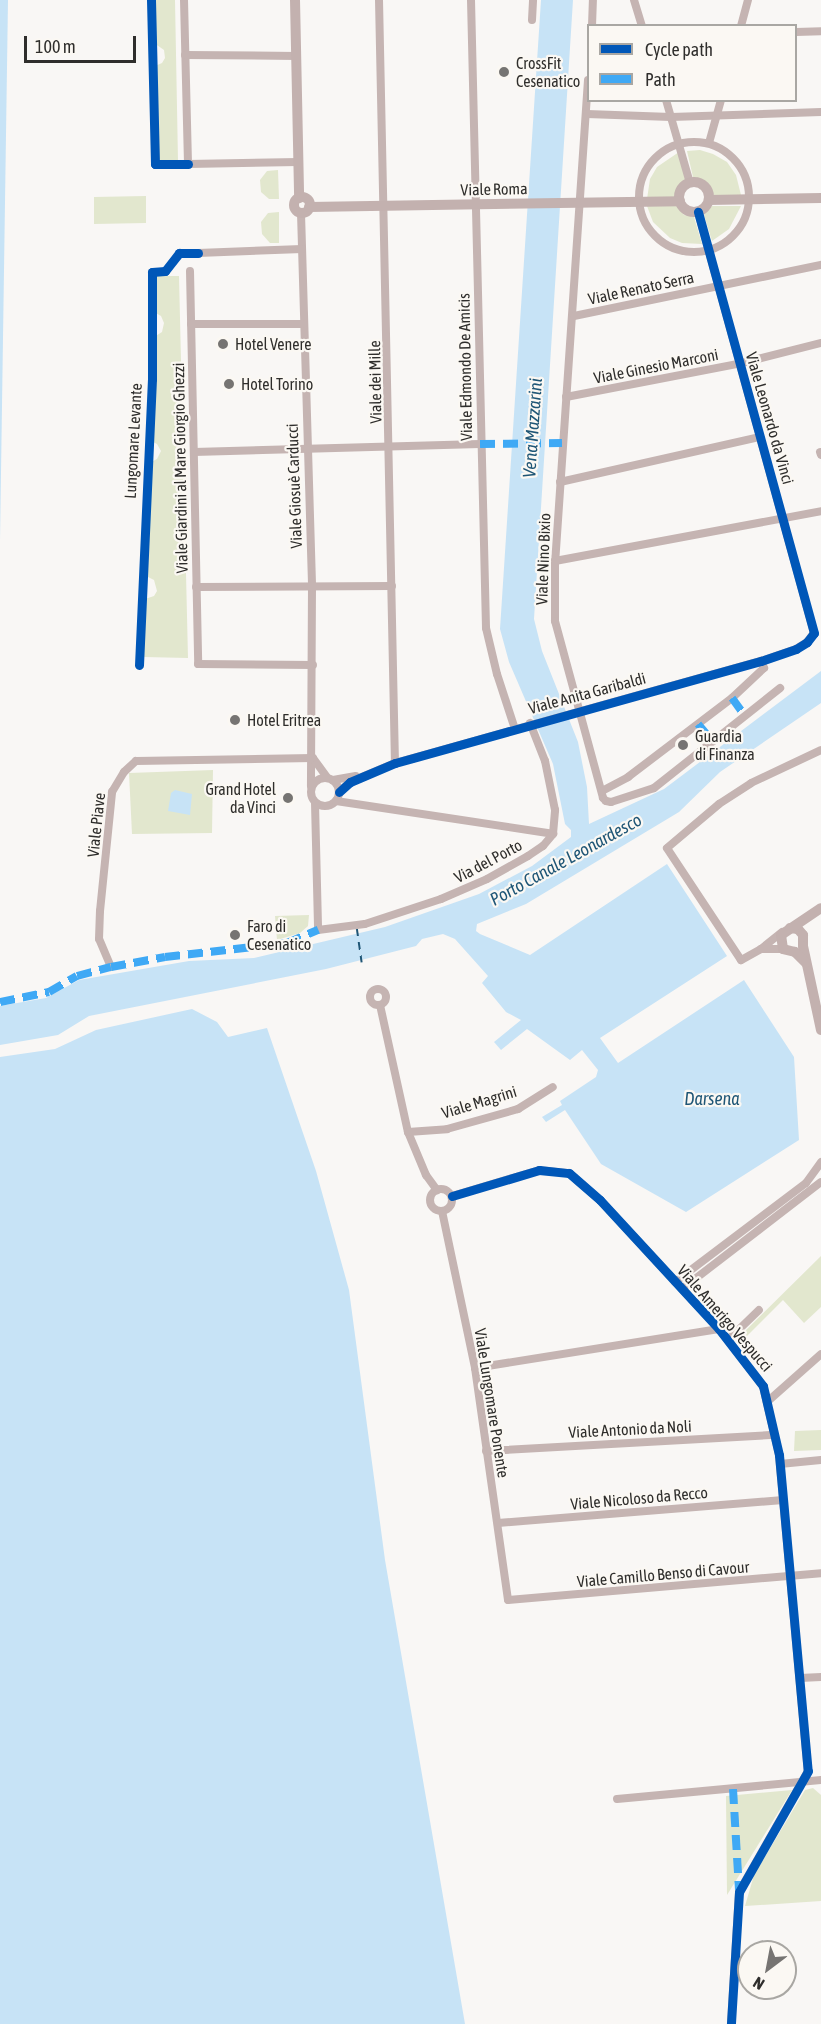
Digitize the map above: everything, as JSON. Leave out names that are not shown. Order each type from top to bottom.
[{"type":"street","points":[[184,0],[188,164],[298,162]]},
{"type":"street","points":[[295,0],[299,198],[308,200],[305,210]]},
{"type":"street","name":"Viale dei Mille","points":[[379,0],[395,763]]},
{"type":"street","name":"Viale Edmondo De Amicis","points":[[471,0],[474,204],[486,628],[497,674],[515,729]]},
{"type":"street","points":[[532,21],[533,0]]},
{"type":"street","points":[[592,24],[593,0]]},
{"type":"street","points":[[634,0],[641,24]]},
{"type":"street","points":[[742,24],[748,0]]},
{"type":"street","points":[[797,32],[821,31]]},
{"type":"street","points":[[185,55],[297,56]]},
{"type":"street","name":"Viale Nino Bixio","points":[[587,102],[574,202],[574,316],[555,561],[555,621],[606,801],[654,788],[780,688]]},
{"type":"street","points":[[667,102],[681,143],[690,183]]},
{"type":"street","points":[[709,143],[720,102]]},
{"type":"street","points":[[587,114],[671,117],[821,112]]},
{"type":"street","points":[[681,143],[709,143],[732,156],[741,166],[747,178],[750,200],[744,222],[735,235],[723,245],[709,250],[681,251],[657,238],[648,228],[639,202],[640,187],[645,172],[654,159],[666,149],[681,143]]},
{"type":"street","points":[[690,183],[704,186],[709,200],[698,212],[687,210],[680,201],[683,188],[690,183]]},
{"type":"street","points":[[709,200],[821,198]]},
{"type":"street","name":"Viale Roma","points":[[305,210],[385,205],[680,201]]},
{"type":"street","name":"Viale Giosuè Carducci","points":[[305,210],[302,249],[312,586],[313,758],[311,786]]},
{"type":"street","name":"Viale Leonardo da Vinci","points":[[698,212],[738,364],[784,519],[814,633]]},
{"type":"street","points":[[198,253],[302,249]]},
{"type":"street","name":"Viale Renato Serra","points":[[574,316],[821,265]]},
{"type":"street","name":"Viale Giardini al Mare Giorgio Ghezzi","points":[[190,271],[198,664],[313,665]]},
{"type":"street","points":[[190,324],[303,324]]},
{"type":"street","name":"Viale Ginesio Marconi","points":[[566,397],[738,364],[821,343]]},
{"type":"street","points":[[560,482],[759,437]]},
{"type":"street","points":[[194,452],[480,444]]},
{"type":"street","points":[[555,561],[821,511]]},
{"type":"street","points":[[196,587],[392,586]]},
{"type":"street","name":"Viale Anita Garibaldi","points":[[339,792],[348,783],[363,775],[395,763],[569,712],[761,661],[796,649],[807,642],[814,633]]},
{"type":"street","points":[[602,791],[628,777],[732,698],[764,668],[761,661]]},
{"type":"street","points":[[336,801],[553,834],[555,810],[545,760],[530,723]]},
{"type":"street","points":[[816,911],[741,960],[667,848],[719,804],[751,783],[821,750]]},
{"type":"street","points":[[313,758],[330,778],[339,792],[336,801],[328,806],[315,803],[310,795],[311,786],[318,779],[330,778]]},
{"type":"street","name":"Viale Piave","points":[[111,967],[99,939],[100,911],[112,792],[124,772],[136,761],[313,758]]},
{"type":"street","name":"Viale Anita Garibaldi","points":[[330,778],[363,775]]},
{"type":"street","name":"Via del Porto","points":[[315,803],[318,930],[365,924],[468,889],[543,846],[553,834]]},
{"type":"street","points":[[801,945],[816,911]]},
{"type":"street","points":[[786,930],[798,930],[821,1030]]},
{"type":"street","points":[[783,949],[780,942],[786,930]]},
{"type":"street","points":[[761,949],[783,949],[801,945]]},
{"type":"street","name":"Viale Lungomare Ponente","points":[[380,1005],[408,1132],[426,1175],[437,1190],[431,1195],[430,1203],[435,1209],[442,1211],[475,1368],[508,1600]]},
{"type":"street","name":"Viale Magrini","points":[[408,1132],[447,1129],[496,1116],[518,1109],[553,1087]]},
{"type":"street","points":[[675,1282],[806,1183],[820,1164]]},
{"type":"street","name":"Viale Amerigo Vespucci","points":[[452,1196],[539,1170],[569,1173],[600,1200],[719,1329],[763,1386],[780,1464],[808,1771],[802,1782]]},
{"type":"street","points":[[682,1289],[821,1182]]},
{"type":"street","points":[[437,1190],[444,1189],[452,1196],[451,1206],[442,1211]]},
{"type":"street","points":[[778,1204],[784,1212]]},
{"type":"street","points":[[728,1340],[759,1310]]},
{"type":"street","points":[[475,1368],[719,1329]]},
{"type":"street","points":[[767,1402],[821,1354]]},
{"type":"street","name":"Viale Antonio da Noli","points":[[486,1451],[775,1435]]},
{"type":"street","points":[[780,1464],[821,1460]]},
{"type":"street","name":"Viale Nicoloso da Recco","points":[[498,1523],[783,1500]]},
{"type":"street","name":"Viale Camillo Benso di Cavour","points":[[508,1600],[821,1573]]},
{"type":"street","points":[[800,1678],[821,1677]]},
{"type":"street","points":[[618,1799],[821,1780]]},
{"type":"street","points":[[731,2024],[740,1892],[802,1782]]},
{"type":"green space","points":[[153,0],[175,0],[178,161],[163,162],[158,158],[155,66],[162,63],[165,58],[164,50],[154,43]]},
{"type":"green space","points":[[700,150],[727,162],[736,175],[741,195],[714,196],[708,183],[693,177],[687,151]]},
{"type":"green space","points":[[679,152],[686,179],[679,185],[674,198],[647,199],[650,179],[657,167]]},
{"type":"green space","points":[[278,170],[279,199],[269,199],[261,192],[260,180],[267,171]]},
{"type":"green space","points":[[146,196],[146,223],[94,224],[94,197]]},
{"type":"green space","points":[[676,205],[684,215],[694,217],[702,244],[682,243],[670,238],[653,222],[647,206]]},
{"type":"green space","points":[[712,206],[741,206],[729,229],[712,241],[704,215]]},
{"type":"green space","points":[[279,212],[279,243],[270,243],[262,234],[261,222],[268,213]]},
{"type":"green space","points":[[156,276],[179,276],[188,658],[144,657],[145,599],[154,596],[157,591],[154,580],[146,576],[151,462],[157,459],[161,451],[157,444],[151,441],[154,337],[162,332],[164,323],[161,316],[154,312]]},
{"type":"green space","points":[[213,770],[212,833],[132,834],[129,773]]},
{"type":"green space","points":[[309,915],[308,926],[300,933],[277,940],[275,916]]},
{"type":"green space","points":[[821,1256],[821,1307],[804,1323],[783,1300],[741,1342],[738,1338]]},
{"type":"green space","points":[[821,1430],[821,1450],[794,1451],[795,1431]]},
{"type":"green space","points":[[813,1788],[821,1795],[821,1901],[745,1906],[754,1875],[805,1790]]},
{"type":"green space","points":[[792,1790],[727,1895],[726,1796]]},
{"type":"water","points":[[0,0],[8,0],[0,541]]},
{"type":"water","points":[[541,0],[573,0],[534,619],[542,651],[578,742],[587,787],[589,824],[664,789],[821,671],[821,703],[720,772],[679,812],[526,904],[477,924],[476,931],[480,934],[530,955],[667,864],[727,956],[600,1038],[618,1063],[744,980],[794,1057],[799,1140],[686,1212],[601,1164],[565,1110],[546,1122],[542,1117],[562,1105],[560,1101],[596,1077],[598,1070],[582,1050],[570,1060],[527,1029],[501,1050],[494,1042],[521,1020],[506,1012],[482,983],[488,976],[455,939],[443,934],[422,939],[416,946],[326,969],[89,1016],[58,1035],[0,1045],[0,1006],[46,998],[79,980],[189,961],[254,958],[385,927],[479,894],[532,866],[571,837],[571,830],[565,824],[553,764],[509,662],[500,629]]},
{"type":"water","points":[[175,790],[192,794],[190,815],[168,811],[171,793]]},
{"type":"water","points":[[192,1009],[217,1022],[228,1037],[267,1028],[316,1171],[349,1290],[385,1560],[465,2024],[0,2024],[0,1057],[55,1049],[96,1030]]},
{"type":"ferry route","points":[[357,928],[362,963]]},
{"type":"marked path","points":[[480,444],[562,443]]},
{"type":"marked path","points":[[732,698],[745,716]]},
{"type":"marked path","points":[[698,724],[713,742]]},
{"type":"marked path","points":[[0,1002],[49,992],[77,976],[111,967],[165,957],[287,943],[318,930]]},
{"type":"marked path","points":[[733,1789],[739,1890]]},
{"type":"cycle path","points":[[151,0],[155,164],[188,164]]},
{"type":"cycle path","points":[[339,792],[350,782],[395,763],[761,661],[796,649],[807,642],[814,633],[698,212]]},
{"type":"cycle path","name":"Lungomare Levante","points":[[139,665],[152,379],[152,272],[165,271],[179,253],[198,253]]},
{"type":"cycle path","points":[[452,1196],[539,1170],[569,1173],[600,1200],[719,1329],[763,1386],[779,1455],[808,1771],[739,1892],[731,2024]]},
{"type":"place","name":"CrossFit Cesenatico","points":[[504,72]]},
{"type":"place","name":"Hotel Venere","points":[[223,344]]},
{"type":"place","name":"Hotel Torino","points":[[229,384]]},
{"type":"place","name":"Hotel Eritrea","points":[[235,720]]},
{"type":"place","name":"Guardia di Finanza","points":[[683,745]]},
{"type":"place","name":"Grand Hotel da Vinci","points":[[288,798]]},
{"type":"place","name":"Faro di Cesenatico","points":[[235,935]]},
{"type":"water label","name":"Vena Mazzarini","points":[[533,428]]},
{"type":"water label","name":"Porto Canale Leonardesco","points":[[566,860]]},
{"type":"water label","name":"Darsena","points":[[712,1099]]}]
